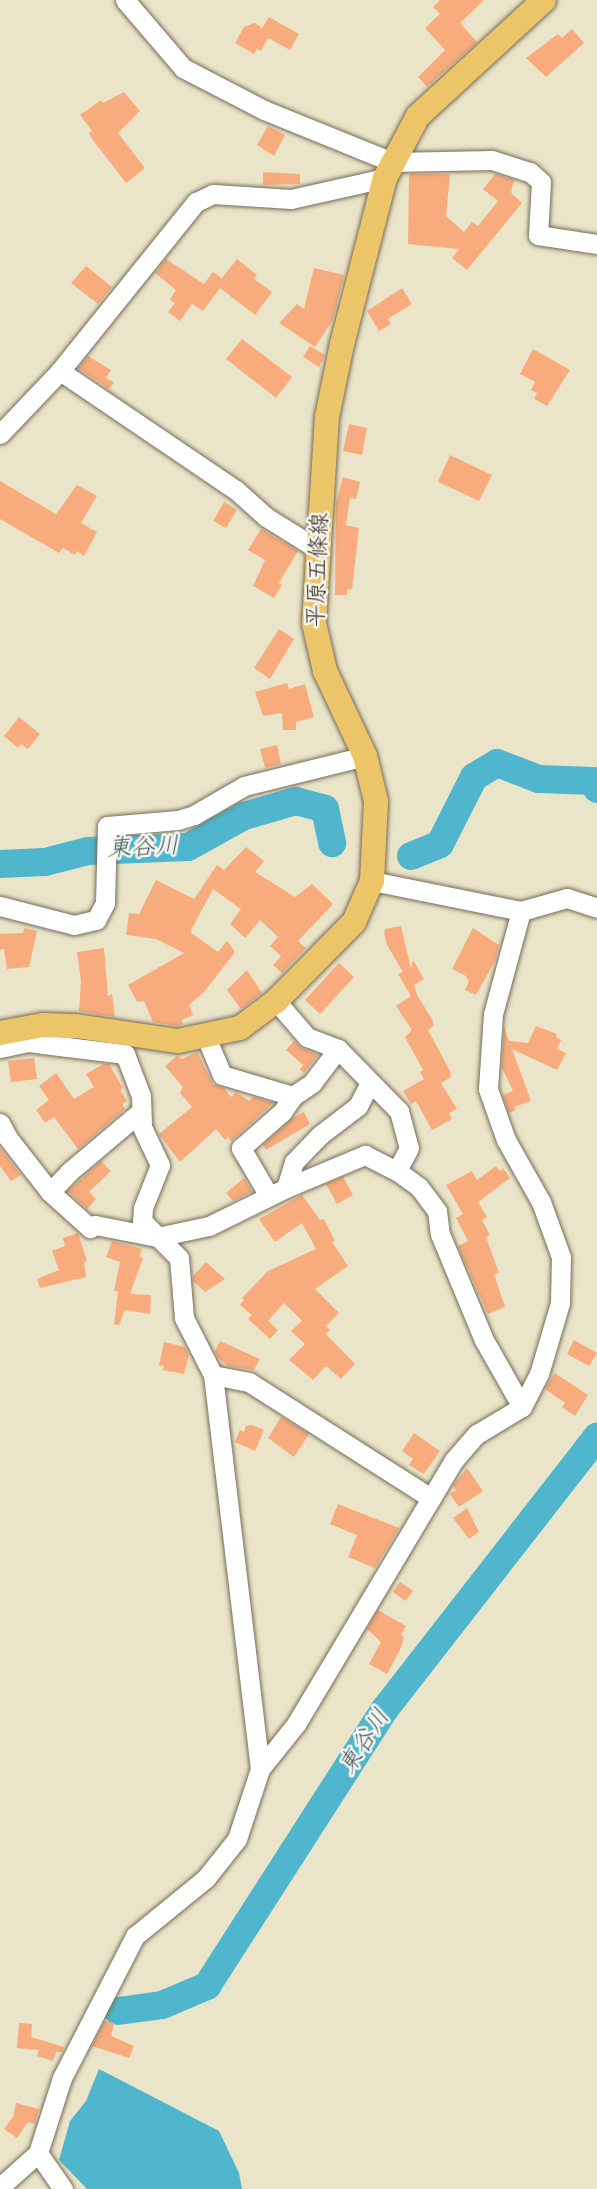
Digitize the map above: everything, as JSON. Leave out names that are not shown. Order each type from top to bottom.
[{"type":"main road","name":"平原五條線","points":[[0,1033],[43,1035],[76,1026],[178,1041],[240,1028],[276,1001],[354,922],[372,881],[376,801],[365,756],[325,671],[314,623],[327,417],[342,344],[388,170],[418,116],[544,0]]},
{"type":"street","points":[[125,0],[183,68],[388,170]]},
{"type":"street","points":[[0,434],[60,371],[196,202],[213,194],[291,199],[388,170],[492,160],[530,172],[541,182],[538,235],[597,244]]},
{"type":"street","points":[[60,371],[236,490],[266,517],[319,550]]},
{"type":"street","points":[[0,906],[74,925],[96,920],[105,903],[107,825],[178,820],[194,815],[244,786],[365,756]]},
{"type":"street","points":[[372,881],[522,911],[567,898],[597,908]]},
{"type":"street","points":[[0,2187],[38,2153],[62,2078],[135,1936],[206,1878],[237,1839],[260,1769],[296,1724],[454,1460],[477,1434],[522,1407],[539,1374],[560,1303],[561,1258],[541,1202],[506,1140],[488,1089],[493,1014],[522,911]]},
{"type":"street","points":[[276,1001],[307,1037],[338,1049],[399,1111],[410,1148],[397,1171]]},
{"type":"street","points":[[0,1048],[30,1042],[43,1035],[125,1054],[141,1096],[142,1127],[160,1165],[143,1208],[142,1221],[178,1258],[184,1318],[213,1375],[260,1769]]},
{"type":"street","points":[[206,1037],[222,1075],[293,1096]]},
{"type":"street","points":[[278,1192],[241,1149],[282,1112],[293,1096],[312,1083],[338,1049]]},
{"type":"street","points":[[278,1192],[294,1162],[320,1135],[358,1106],[370,1082]]},
{"type":"street","points":[[50,1192],[69,1172],[140,1112]]},
{"type":"street","points":[[0,1123],[8,1138],[50,1192],[90,1228],[95,1225],[157,1237],[209,1226],[278,1192],[365,1156],[397,1171],[419,1187],[437,1211],[440,1234],[484,1340],[522,1407]]},
{"type":"street","points":[[213,1375],[249,1382],[431,1498]]},
{"type":"street","points":[[38,2153],[64,2189]]},
{"type":"water","points":[[99,2069],[219,2131],[239,2173],[242,2189],[87,2189],[59,2160],[70,2121],[86,2101]]},
{"type":"building","points":[[440,0],[484,0],[460,23],[477,42],[427,87],[418,77],[445,50],[425,28],[440,14],[433,7]]},
{"type":"building","points":[[269,17],[299,34],[290,50],[268,38],[261,51],[257,49],[254,54],[235,43],[244,27],[255,23],[262,28]]},
{"type":"building","points":[[572,29],[584,43],[546,77],[526,58],[558,34],[562,38]]},
{"type":"building","points":[[124,92],[140,111],[118,133],[145,168],[126,183],[92,139],[89,133],[92,131],[80,115],[101,100],[103,103]]},
{"type":"building","points":[[268,126],[285,135],[274,156],[257,145]]},
{"type":"building","points":[[263,172],[300,174],[300,184],[263,185]]},
{"type":"building","points":[[409,174],[450,174],[446,216],[464,232],[472,222],[478,226],[498,201],[483,189],[495,174],[514,180],[511,193],[522,203],[467,270],[452,258],[459,249],[408,244]]},
{"type":"building","points":[[166,259],[204,284],[213,272],[222,278],[237,259],[257,275],[254,279],[272,292],[255,315],[220,288],[203,311],[192,304],[180,321],[168,312],[175,303],[170,300],[176,290],[155,273]]},
{"type":"building","points":[[86,266],[112,287],[98,304],[71,283]]},
{"type":"building","points":[[314,268],[344,275],[333,320],[315,347],[279,323],[297,304],[304,309]]},
{"type":"building","points":[[402,288],[412,304],[388,319],[391,324],[379,331],[367,311]]},
{"type":"building","points":[[242,339],[292,377],[276,398],[226,359]]},
{"type":"building","points":[[310,346],[325,355],[319,367],[303,357]]},
{"type":"building","points":[[533,349],[570,370],[547,406],[534,399],[537,393],[531,390],[535,382],[520,374]]},
{"type":"building","points":[[88,356],[111,370],[106,378],[114,382],[109,389],[78,368]]},
{"type":"building","points":[[349,424],[367,428],[362,455],[343,451]]},
{"type":"building","points":[[450,455],[492,475],[479,501],[438,482]]},
{"type":"building","points":[[343,477],[360,482],[356,499],[350,498],[346,525],[359,528],[352,589],[347,589],[347,595],[335,595],[336,503]]},
{"type":"building","points":[[0,481],[56,514],[77,485],[97,496],[81,523],[97,532],[84,556],[77,551],[75,555],[63,548],[59,553],[0,519]]},
{"type":"building","points":[[224,502],[237,510],[226,528],[213,521]]},
{"type":"building","points":[[261,529],[298,551],[279,583],[282,585],[274,598],[253,586],[265,560],[248,550]]},
{"type":"building","points":[[279,629],[294,639],[270,679],[254,668]]},
{"type":"building","points":[[287,683],[289,689],[305,684],[314,717],[296,722],[296,730],[283,730],[282,713],[263,716],[255,692]]},
{"type":"building","points":[[19,717],[40,734],[28,749],[21,744],[18,748],[4,736]]},
{"type":"building","points":[[277,745],[281,764],[265,768],[260,749]]},
{"type":"building","points":[[246,847],[264,861],[255,872],[295,897],[312,884],[333,904],[298,941],[306,948],[282,973],[273,965],[281,956],[270,946],[278,937],[260,920],[245,938],[230,924],[241,909],[213,889],[190,932],[218,952],[227,941],[235,952],[204,992],[189,1005],[193,1015],[182,1020],[183,1024],[178,1026],[153,1022],[144,1001],[137,1002],[128,985],[184,953],[156,939],[126,935],[129,913],[139,914],[156,880],[194,899],[217,865],[224,870]]},
{"type":"building","points":[[401,926],[411,969],[413,960],[424,979],[414,985],[432,1019],[434,1026],[428,1030],[450,1071],[451,1077],[441,1083],[457,1109],[449,1113],[452,1119],[432,1130],[416,1101],[411,1104],[403,1091],[424,1079],[420,1072],[423,1070],[405,1037],[412,1030],[396,1006],[411,996],[398,974],[403,972],[387,945],[384,933],[385,929]]},
{"type":"building","points":[[24,928],[37,931],[29,967],[7,969],[4,949],[0,950],[0,934],[23,933]]},
{"type":"building","points":[[473,928],[499,945],[495,961],[476,995],[465,990],[469,981],[466,976],[452,969]]},
{"type":"building","points":[[104,948],[108,996],[112,994],[115,1017],[79,1011],[81,981],[77,952]]},
{"type":"building","points":[[339,963],[354,977],[320,1014],[305,1000]]},
{"type":"building","points":[[247,970],[262,993],[241,1009],[227,990]]},
{"type":"building","points":[[536,1026],[557,1034],[556,1037],[561,1040],[557,1049],[566,1053],[557,1070],[512,1049],[531,1101],[514,1107],[516,1110],[509,1113],[503,1095],[513,1091],[502,1068],[504,1028],[509,1041],[528,1043]]},
{"type":"building","points":[[294,1041],[318,1055],[304,1073],[300,1070],[303,1065],[286,1050]]},
{"type":"building","points":[[197,1052],[213,1084],[224,1088],[231,1097],[236,1092],[249,1101],[253,1097],[273,1103],[231,1141],[228,1137],[225,1140],[216,1129],[180,1162],[159,1134],[192,1107],[180,1093],[183,1087],[165,1066],[177,1056],[182,1059]]},
{"type":"building","points":[[34,1058],[37,1079],[11,1082],[8,1061]]},
{"type":"building","points":[[109,1064],[123,1088],[120,1090],[127,1101],[122,1104],[125,1109],[78,1149],[54,1117],[45,1123],[36,1110],[49,1100],[39,1086],[56,1073],[74,1099],[94,1087],[86,1074]]},
{"type":"building","points":[[304,1112],[310,1124],[266,1150],[263,1145],[294,1117]]},
{"type":"building","points":[[0,1148],[21,1175],[11,1181],[0,1166]]},
{"type":"building","points":[[101,1161],[111,1171],[89,1192],[96,1199],[87,1209],[68,1191]]},
{"type":"building","points":[[496,1166],[500,1171],[503,1168],[510,1178],[478,1202],[487,1217],[482,1220],[490,1235],[486,1237],[499,1273],[494,1274],[505,1307],[488,1314],[458,1246],[468,1241],[456,1218],[463,1214],[446,1185],[472,1171],[477,1180]]},
{"type":"building","points":[[343,1177],[353,1195],[337,1204],[326,1184]]},
{"type":"building","points":[[244,1178],[252,1191],[233,1201],[226,1193]]},
{"type":"building","points":[[302,1195],[320,1220],[324,1219],[335,1241],[332,1242],[348,1266],[315,1289],[339,1313],[326,1326],[330,1330],[326,1334],[355,1364],[341,1379],[326,1366],[313,1380],[289,1360],[305,1344],[291,1331],[302,1321],[284,1303],[268,1321],[278,1330],[270,1339],[248,1319],[252,1315],[240,1305],[244,1300],[242,1298],[268,1271],[316,1249],[302,1223],[275,1242],[259,1219]]},
{"type":"building","points":[[78,1233],[87,1261],[84,1262],[86,1277],[40,1288],[37,1279],[59,1270],[52,1251],[65,1246],[63,1238]]},
{"type":"building","points":[[112,1241],[142,1249],[139,1257],[143,1258],[130,1294],[151,1295],[150,1314],[125,1310],[119,1325],[114,1324],[118,1291],[114,1291],[120,1262],[106,1257]]},
{"type":"building","points":[[206,1262],[225,1279],[205,1292],[193,1281],[193,1276]]},
{"type":"building","points":[[574,1340],[597,1353],[589,1366],[567,1354]]},
{"type":"building","points":[[220,1341],[260,1359],[254,1370],[228,1366],[218,1358],[215,1351]]},
{"type":"building","points":[[164,1342],[185,1347],[189,1355],[184,1374],[163,1370],[164,1366],[159,1365]]},
{"type":"building","points":[[555,1373],[588,1395],[575,1416],[562,1407],[565,1403],[545,1389]]},
{"type":"building","points":[[281,1417],[309,1434],[294,1457],[268,1438]]},
{"type":"building","points":[[252,1425],[264,1430],[255,1451],[235,1442],[240,1430],[244,1432],[246,1426]]},
{"type":"building","points":[[414,1433],[440,1451],[424,1474],[409,1465],[413,1459],[402,1451]]},
{"type":"building","points":[[467,1468],[483,1491],[459,1507],[450,1494],[456,1490],[453,1486]]},
{"type":"building","points":[[338,1504],[399,1528],[375,1568],[348,1557],[357,1535],[330,1524]]},
{"type":"building","points":[[467,1508],[479,1532],[469,1539],[453,1518]]},
{"type":"building","points":[[400,1582],[413,1591],[405,1601],[393,1592]]},
{"type":"building","points":[[378,1610],[406,1626],[401,1635],[404,1637],[400,1650],[387,1674],[369,1664],[381,1642],[367,1629]]},
{"type":"building","points":[[105,2021],[114,2023],[111,2036],[134,2046],[129,2058],[92,2046]]},
{"type":"building","points":[[19,2023],[32,2024],[31,2037],[64,2047],[62,2052],[56,2052],[53,2061],[37,2056],[39,2050],[17,2048]]},
{"type":"building","points":[[16,2103],[39,2109],[35,2124],[28,2122],[17,2138],[4,2129],[13,2117]]},
{"type":"waterway","name":"東谷川","points":[[411,856],[440,844],[474,777],[497,763],[539,779],[593,781],[597,789]]},
{"type":"waterway","name":"東谷川","points":[[0,864],[45,862],[88,851],[188,847],[244,816],[296,801],[325,809],[332,843]]},
{"type":"waterway","name":"東谷川","points":[[118,2011],[162,2005],[207,1986],[385,1709],[597,1437]]}]
